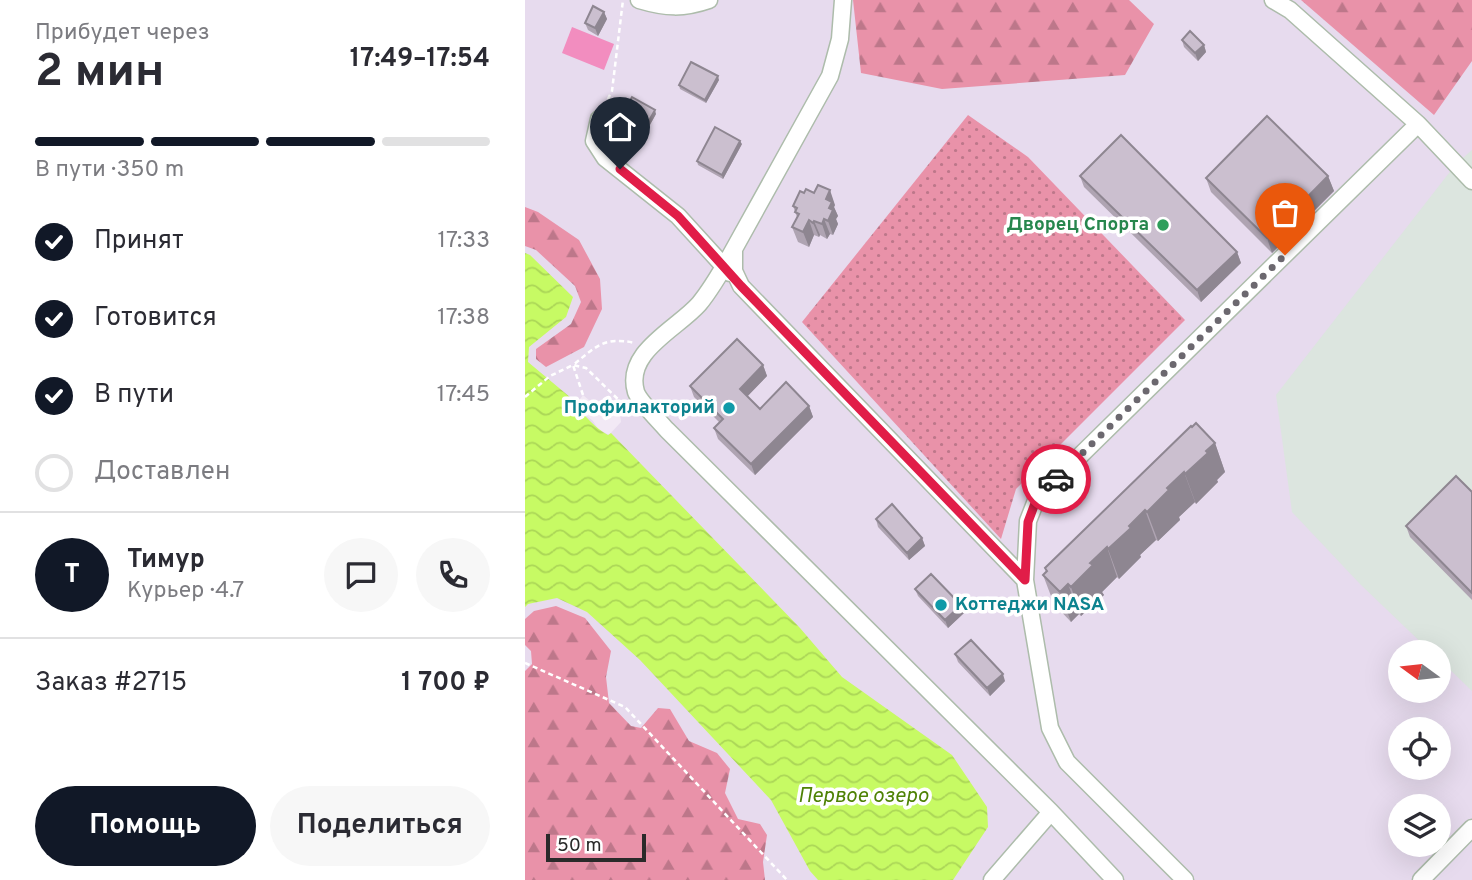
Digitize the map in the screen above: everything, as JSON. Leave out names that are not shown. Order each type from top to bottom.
[{"type":"street","points":[[639,0],[661,6],[692,6],[709,0]]},
{"type":"street","points":[[842,0],[840,39],[831,76],[724,267],[698,305],[641,356],[634,373],[637,394],[667,430],[1051,812],[1115,880]]},
{"type":"street","points":[[1273,0],[1290,10],[1418,124],[1472,181]]},
{"type":"street","points":[[599,120],[594,141],[604,158],[678,216],[741,286],[1025,580]]},
{"type":"street","points":[[1185,880],[1067,762],[1050,728],[1025,580],[1028,522],[1037,498],[1418,124]]},
{"type":"street","points":[[734,248],[734,271],[741,286]]},
{"type":"street","points":[[992,880],[1051,812]]},
{"type":"street","points":[[1421,880],[1472,828]]},
{"type":"path","points":[[599,120],[611,91],[623,0]]},
{"type":"path","points":[[525,397],[549,376],[573,365],[603,341],[621,340],[652,346]]},
{"type":"path","points":[[573,365],[583,395]]},
{"type":"path","points":[[573,365],[586,368],[629,410]]},
{"type":"path","points":[[525,663],[625,707],[787,880]]},
{"type":"shaded area","points":[[572,27],[614,44],[604,70],[562,53]]},
{"type":"shaded area","points":[[1472,150],[1472,691],[1451,671],[1451,640],[1418,640],[1360,584],[1292,512],[1276,395],[1456,164]]},
{"type":"shaded area","points":[[583,395],[602,411],[606,408],[618,410],[621,422],[609,435],[598,429],[593,421],[575,406]]},
{"type":"green space","points":[[853,0],[1129,0],[1154,24],[1125,75],[942,89],[861,73]]},
{"type":"green space","points":[[1301,0],[1472,0],[1472,61],[1434,115]]},
{"type":"green space","points":[[968,115],[1028,157],[1185,320],[1016,489],[1001,539],[802,322]]},
{"type":"green space","points":[[525,207],[538,212],[579,240],[600,279],[602,309],[584,347],[546,367],[536,359],[536,349],[571,324],[581,302],[575,286],[536,250],[525,246]]},
{"type":"green space","points":[[556,606],[585,618],[611,651],[606,677],[609,703],[631,726],[641,728],[658,708],[670,709],[689,741],[717,753],[730,769],[725,793],[738,819],[760,824],[767,835],[763,862],[765,880],[525,880],[525,671],[532,664],[531,651],[525,645],[525,619],[534,611]]},
{"type":"water","name":"Первое озеро","points":[[525,253],[573,297],[566,317],[529,347],[528,362],[577,403],[575,406],[595,425],[608,435],[611,433],[800,628],[842,677],[952,755],[987,807],[988,827],[953,880],[818,880],[810,871],[771,800],[640,660],[587,612],[557,598],[525,607]]},
{"type":"building","points":[[593,6],[604,12],[595,28],[585,23]]},
{"type":"building","points":[[1190,31],[1204,45],[1195,53],[1182,40]]},
{"type":"building","points":[[691,62],[718,76],[705,100],[679,85]]},
{"type":"building","points":[[632,97],[655,110],[636,144],[613,131]]},
{"type":"building","points":[[1267,116],[1328,176],[1267,238],[1206,178]]},
{"type":"building","points":[[715,127],[740,141],[722,175],[697,161]]},
{"type":"building","name":"Дворец Спорта","points":[[1121,135],[1237,252],[1197,290],[1080,176]]},
{"type":"building","points":[[818,185],[830,190],[826,199],[832,202],[829,208],[833,210],[828,221],[824,219],[822,224],[809,220],[803,232],[792,227],[799,214],[793,206],[800,191],[804,193],[806,189],[814,193]]},
{"type":"building","name":"Профилакторий","points":[[737,339],[763,365],[740,389],[760,409],[786,382],[809,406],[751,464],[714,428],[723,419],[690,386]]},
{"type":"building","points":[[1196,423],[1215,443],[1206,451],[1208,453],[1185,474],[1184,472],[1147,512],[1145,510],[1129,526],[1131,528],[1090,563],[1093,565],[1071,587],[1068,584],[1060,592],[1043,575],[1047,571],[1045,568]]},
{"type":"building","points":[[1456,476],[1472,492],[1472,593],[1406,526]]},
{"type":"building","points":[[892,504],[922,538],[907,553],[876,519]]},
{"type":"building","name":"Коттеджи NASA","points":[[931,574],[961,605],[945,620],[915,589]]},
{"type":"building","points":[[971,640],[1003,674],[987,688],[955,654]]},
{"type":"way so far","points":[[1056,479],[1285,255]]},
{"type":"place","name":"Дворец Спорта","points":[[1163,225]]},
{"type":"place","name":"Профилакторий","points":[[729,408]]},
{"type":"place","name":"Коттеджи NASA","points":[[941,605]]},
{"type":"route","points":[[620,169],[678,216],[741,286],[1025,580],[1028,522],[1037,498],[1056,479]]}]
